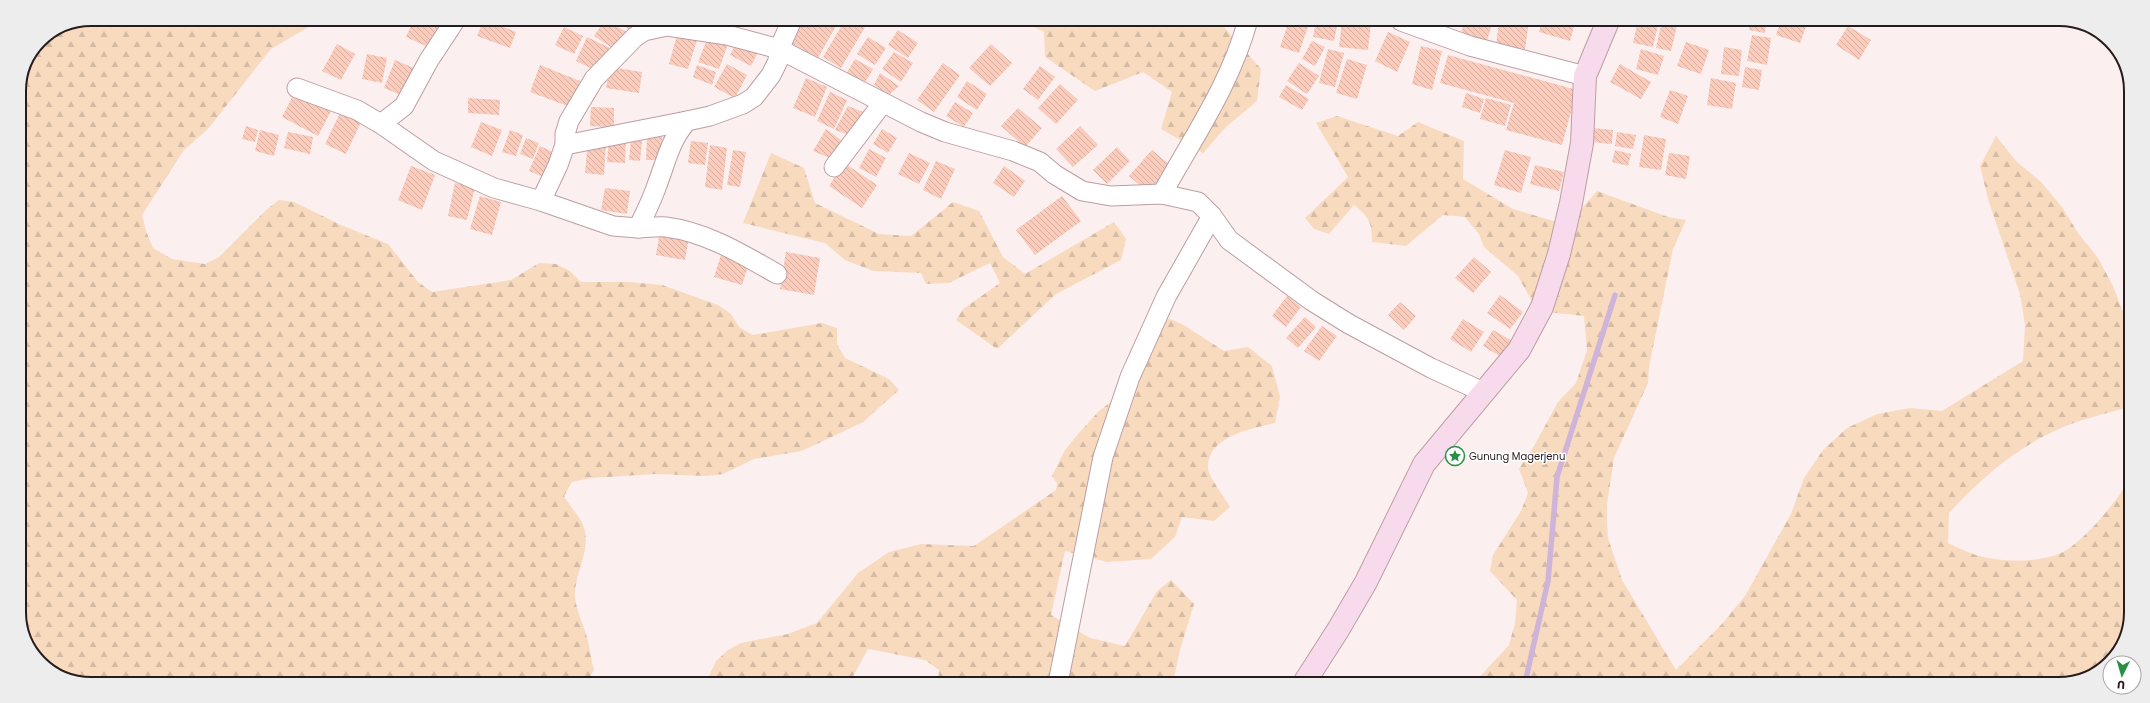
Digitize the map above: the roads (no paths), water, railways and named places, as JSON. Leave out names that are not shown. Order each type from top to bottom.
[{"type":"main road","points":[[1308,677],[1366,582],[1424,464],[1519,350],[1542,308],[1559,254],[1571,203],[1582,143],[1585,76],[1606,26]]},
{"type":"street","points":[[381,124],[404,106],[429,60],[452,26]]},
{"type":"street","points":[[541,201],[558,165],[565,145],[565,134],[569,121],[594,79],[611,60],[644,31],[667,26],[727,35],[778,49],[882,104],[945,132],[1013,151],[1040,162],[1054,174],[1082,191],[1111,196],[1162,194],[1198,202],[1212,216],[1229,240],[1312,301],[1349,324],[1431,368],[1484,392]]},
{"type":"street","points":[[565,145],[687,121],[731,109],[754,97],[771,75],[778,61],[778,49],[789,26]]},
{"type":"street","points":[[1162,194],[1189,144],[1219,97],[1242,44],[1246,26]]},
{"type":"street","points":[[1421,26],[1470,46],[1585,76]]},
{"type":"street","points":[[297,88],[357,110],[381,124],[434,161],[494,188],[541,201],[613,226],[638,228],[666,227],[690,232],[738,252],[777,274]]},
{"type":"street","points":[[834,167],[882,104]]},
{"type":"street","points":[[638,228],[650,203],[667,153],[677,133],[687,121]]},
{"type":"street","points":[[1059,677],[1103,457],[1130,377],[1166,297],[1212,216]]},
{"type":"waterway","points":[[1526,677],[1548,581],[1557,477],[1615,295]]},
{"type":"place","name":"Gunung Magerjenu","points":[[1455,456]]}]
